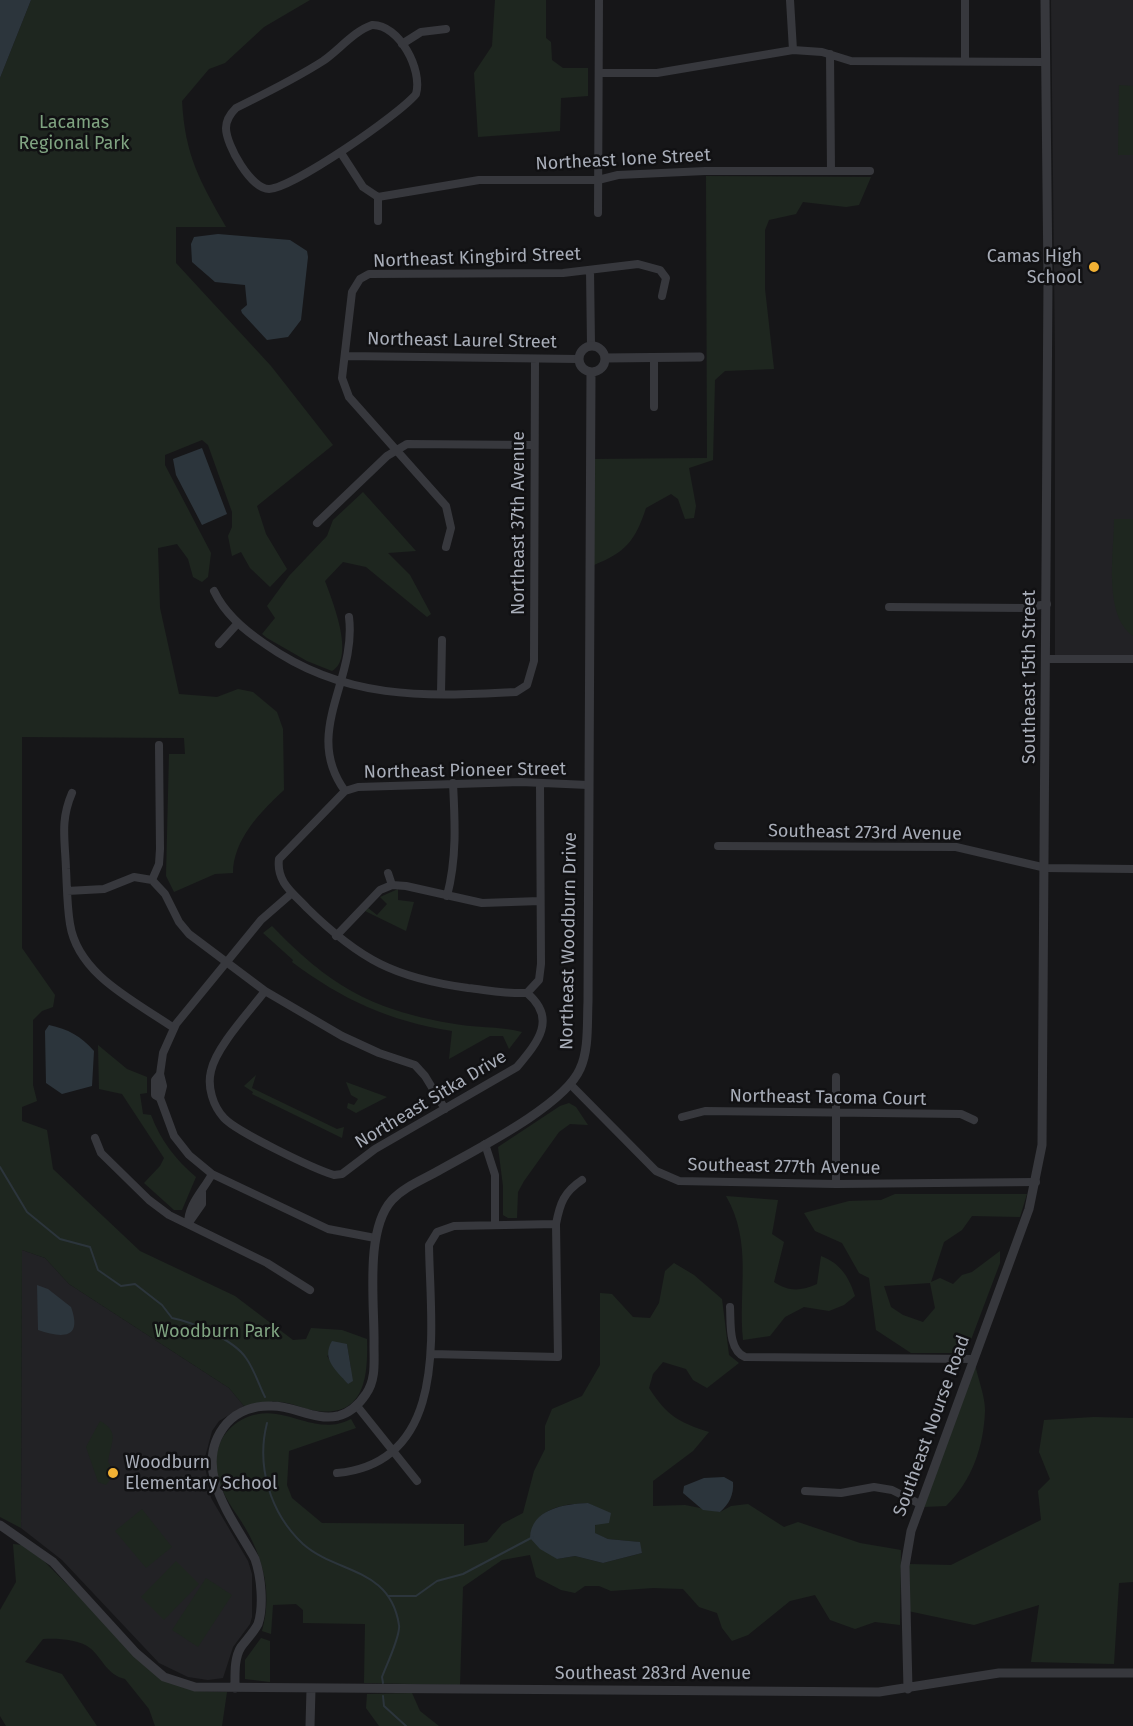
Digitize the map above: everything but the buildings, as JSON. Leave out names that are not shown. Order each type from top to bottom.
[{"type":"street","points":[[598,213],[599,0]]},
{"type":"street","points":[[790,0],[794,50]]},
{"type":"street","points":[[965,0],[965,61]]},
{"type":"street","name":"Southeast 15th Street","points":[[1036,1182],[1043,1123],[1046,868],[1048,172],[1045,0]]},
{"type":"street","points":[[378,25],[393,30],[402,45],[416,70],[418,86],[411,100],[340,153],[279,186],[264,188],[249,178],[227,135],[226,123],[236,108],[294,79],[333,54],[362,30],[378,25]]},
{"type":"street","points":[[402,45],[421,32],[446,29]]},
{"type":"street","points":[[599,73],[657,73],[794,50],[830,54],[851,61],[1045,62]]},
{"type":"street","points":[[830,54],[831,171]]},
{"type":"street","points":[[340,153],[363,187],[378,197],[378,221]]},
{"type":"street","name":"Northeast Ione Street","points":[[378,197],[479,180],[598,180],[618,175],[705,171],[870,171]]},
{"type":"street","name":"Northeast Kingbird Street","points":[[446,547],[451,528],[446,506],[350,397],[342,378],[352,292],[360,279],[369,274],[563,273],[630,264],[651,266],[660,270],[666,278],[662,296]]},
{"type":"street","points":[[590,270],[591,345]]},
{"type":"street","points":[[591,345],[600,348],[605,358],[601,368],[591,372],[580,367],[578,359],[580,351],[591,345]]},
{"type":"street","name":"Northeast Laurel Street","points":[[345,356],[578,359]]},
{"type":"street","points":[[654,357],[654,407]]},
{"type":"street","points":[[605,358],[700,357]]},
{"type":"street","name":"Northeast 37th Avenue","points":[[441,693],[516,692],[527,686],[534,661],[535,359]]},
{"type":"street","name":"Northeast Woodburn Drive","points":[[357,1406],[367,1393],[374,1371],[375,1238],[378,1223],[393,1200],[407,1188],[485,1144],[558,1096],[581,1069],[586,1040],[591,372]]},
{"type":"street","points":[[317,522],[397,449],[414,443],[534,445]]},
{"type":"street","points":[[214,591],[221,605],[238,623],[284,657],[317,675],[384,692],[441,693],[442,640]]},
{"type":"street","points":[[889,607],[1024,608],[1047,604]]},
{"type":"street","points":[[345,791],[328,759],[329,732],[350,646],[349,617]]},
{"type":"street","points":[[219,644],[238,623]]},
{"type":"street","points":[[1047,659],[1133,659]]},
{"type":"street","points":[[152,880],[159,864],[160,849],[159,745]]},
{"type":"street","points":[[447,896],[454,872],[456,844],[453,783]]},
{"type":"street","name":"Northeast Pioneer Street","points":[[527,993],[430,983],[382,967],[336,936],[292,893],[280,878],[279,859],[345,791],[370,785],[453,783],[588,785]]},
{"type":"street","points":[[527,993],[535,986],[540,975],[540,784]]},
{"type":"street","points":[[72,793],[64,813],[67,891],[70,926],[84,960],[99,976],[174,1028]]},
{"type":"street","name":"Southeast 273rd Avenue","points":[[718,846],[956,847],[1046,868],[1133,869]]},
{"type":"street","points":[[388,873],[392,885]]},
{"type":"street","points":[[67,891],[104,889],[134,877],[152,880],[165,894],[189,934],[265,991],[359,1045],[415,1065],[425,1076],[445,1109]]},
{"type":"street","points":[[336,936],[380,890],[392,885],[482,903],[540,901]]},
{"type":"street","points":[[292,893],[261,920],[174,1028],[163,1053],[160,1074],[154,1087],[155,1095],[160,1098],[174,1136],[189,1155],[212,1174],[328,1229],[375,1238]]},
{"type":"street","name":"Northeast Sitka Drive","points":[[265,991],[216,1057],[211,1071],[212,1098],[218,1111],[233,1126],[334,1175],[342,1174],[375,1149],[510,1072],[535,1046],[543,1022],[538,1005],[527,993]]},
{"type":"street","points":[[836,1077],[836,1184]]},
{"type":"street","name":"Southeast 277th Avenue","points":[[570,1084],[656,1171],[666,1177],[695,1183],[1036,1182]]},
{"type":"street","name":"Northeast Tacoma Court","points":[[682,1117],[699,1111],[961,1114],[974,1120]]},
{"type":"street","points":[[95,1137],[101,1153],[149,1200],[169,1215],[267,1263],[310,1290]]},
{"type":"street","points":[[485,1144],[495,1175],[495,1225]]},
{"type":"street","points":[[188,1224],[201,1204],[202,1192],[212,1174]]},
{"type":"street","points":[[430,1354],[558,1357],[556,1224],[560,1203],[568,1190],[582,1180]]},
{"type":"street","name":"Southeast Nourse Road","points":[[908,1689],[905,1566],[907,1547],[920,1504],[1029,1209],[1036,1182]]},
{"type":"street","points":[[337,1473],[360,1468],[393,1450],[417,1421],[424,1402],[430,1354],[429,1245],[433,1237],[445,1227],[556,1224]]},
{"type":"street","points":[[730,1307],[733,1343],[740,1355],[745,1357],[973,1359]]},
{"type":"street","points":[[235,1688],[236,1660],[240,1648],[257,1626],[260,1616],[259,1572],[255,1558],[216,1486],[212,1460],[215,1440],[232,1418],[261,1406],[285,1406],[323,1416],[338,1416],[357,1406],[417,1481]]},
{"type":"street","points":[[805,1491],[841,1493],[874,1487],[891,1490],[920,1504]]},
{"type":"street","name":"Southeast 283rd Avenue","points":[[0,1525],[53,1562],[136,1653],[172,1681],[195,1687],[853,1692],[908,1689],[1011,1672],[1133,1673]]},
{"type":"street","points":[[310,1726],[311,1689]]},
{"type":"shaded area","points":[[0,0],[31,0],[0,78]]},
{"type":"shaded area","name":"Camas High School","points":[[1051,0],[1133,0],[1133,656],[1055,655],[1055,353]]},
{"type":"shaded area","points":[[218,234],[290,240],[307,251],[301,320],[288,337],[267,340],[242,313],[241,310],[247,305],[245,285],[215,282],[192,262],[191,244],[194,237]]},
{"type":"shaded area","points":[[202,448],[227,514],[202,525],[176,475],[173,459]]},
{"type":"shaded area","points":[[49,1025],[74,1034],[94,1051],[92,1086],[62,1094],[46,1083],[45,1031]]},
{"type":"shaded area","name":"Woodburn Elementary School","points":[[22,1250],[45,1258],[69,1284],[229,1388],[244,1406],[219,1421],[212,1431],[204,1461],[211,1498],[248,1561],[252,1574],[252,1617],[250,1624],[233,1647],[223,1678],[208,1680],[188,1677],[159,1663],[62,1560],[21,1528]]},
{"type":"shaded area","points":[[37,1285],[48,1289],[71,1307],[74,1326],[68,1334],[38,1330]]},
{"type":"shaded area","points":[[332,1341],[347,1344],[353,1381],[348,1384],[329,1359],[329,1347]]},
{"type":"shaded area","points":[[724,1477],[733,1482],[733,1491],[720,1512],[703,1510],[683,1493],[684,1486],[704,1478]]},
{"type":"shaded area","points":[[588,1503],[611,1513],[609,1523],[595,1525],[595,1533],[608,1539],[640,1542],[642,1553],[603,1563],[575,1556],[557,1559],[540,1549],[530,1538],[536,1520],[543,1514],[560,1507]]},
{"type":"green space","points":[[31,0],[310,0],[264,27],[225,63],[209,69],[182,101],[190,153],[226,227],[176,227],[176,263],[271,366],[333,445],[257,506],[266,534],[287,569],[270,587],[250,568],[241,552],[232,556],[228,536],[232,527],[232,512],[208,445],[202,440],[165,455],[165,465],[211,553],[208,577],[202,582],[193,577],[188,559],[177,544],[158,548],[160,608],[179,694],[217,697],[238,689],[253,692],[277,712],[283,729],[284,790],[266,807],[243,838],[234,861],[233,873],[215,874],[174,892],[166,876],[169,754],[185,754],[184,738],[22,737],[22,948],[55,995],[53,1007],[42,1011],[33,1020],[33,1085],[37,1101],[22,1107],[22,1121],[47,1130],[53,1169],[140,1251],[235,1296],[293,1340],[306,1339],[311,1328],[342,1330],[367,1339],[365,1379],[355,1400],[346,1407],[334,1411],[318,1411],[276,1402],[244,1406],[229,1388],[69,1284],[45,1258],[22,1250],[21,1528],[0,1517],[0,78]],"holes":[[[347,1344],[351,1369],[348,1384],[327,1356]]]},
{"type":"green space","points":[[495,0],[546,0],[546,38],[551,42],[552,60],[563,68],[588,68],[588,96],[561,98],[560,131],[478,137],[474,73],[492,46]]},
{"type":"green space","points":[[1119,85],[1133,86],[1133,155],[1118,155]]},
{"type":"green space","points":[[706,176],[871,177],[859,205],[846,207],[803,202],[796,214],[769,220],[765,230],[765,289],[774,369],[725,371],[715,380],[713,460],[689,468],[696,506],[694,518],[685,519],[678,499],[671,494],[646,508],[638,529],[622,550],[594,565],[594,459],[707,458]]},
{"type":"green space","points":[[363,492],[416,551],[388,553],[410,575],[431,614],[427,617],[366,567],[343,562],[325,581],[337,614],[342,642],[339,664],[332,671],[307,661],[262,634],[275,618],[267,606],[289,576],[327,536],[333,520]]},
{"type":"green space","points":[[1114,519],[1133,519],[1133,636],[1117,614],[1114,599],[1112,565]]},
{"type":"green space","points":[[398,889],[398,900],[414,902],[406,931],[365,911],[368,908],[377,915],[387,904],[380,897]]},
{"type":"green space","points":[[272,926],[312,964],[352,991],[373,1001],[395,1010],[449,1023],[522,1032],[509,1049],[503,1036],[490,1036],[449,1059],[452,1031],[387,1015],[348,998],[292,962],[293,960],[263,933]]},
{"type":"green space","points":[[98,1045],[127,1069],[147,1077],[147,1093],[140,1094],[143,1114],[151,1115],[169,1149],[196,1177],[182,1210],[174,1210],[144,1183],[160,1166],[164,1158],[122,1094],[99,1089]]},
{"type":"green space","points":[[256,1075],[252,1088],[337,1129],[344,1127],[342,1138],[252,1094],[253,1092],[244,1086]]},
{"type":"green space","points":[[346,1082],[387,1097],[356,1113],[347,1108],[348,1103],[354,1105],[358,1099],[351,1095]]},
{"type":"green space","points":[[569,1103],[576,1107],[588,1125],[570,1124],[559,1132],[518,1192],[517,1218],[508,1218],[503,1215],[503,1186],[498,1147],[560,1106]]},
{"type":"green space","points":[[895,1194],[1027,1194],[1020,1217],[972,1216],[962,1230],[944,1242],[931,1282],[940,1278],[953,1284],[962,1275],[972,1272],[1000,1251],[1000,1263],[966,1353],[911,1353],[876,1330],[869,1278],[859,1273],[842,1243],[815,1231],[804,1213],[849,1201],[881,1200]],"holes":[[[930,1283],[935,1308],[923,1322],[903,1315],[891,1307],[884,1286]]]},
{"type":"green space","points":[[726,1196],[778,1200],[772,1234],[784,1242],[774,1282],[785,1288],[795,1289],[817,1284],[821,1256],[839,1267],[850,1283],[855,1296],[844,1305],[829,1311],[804,1307],[785,1317],[770,1336],[743,1340],[742,1249],[734,1214]]},
{"type":"green space","points":[[674,1263],[694,1275],[722,1299],[729,1355],[739,1363],[707,1388],[693,1380],[686,1369],[663,1362],[653,1374],[649,1388],[668,1412],[689,1425],[709,1432],[693,1451],[653,1481],[653,1506],[685,1505],[720,1512],[731,1506],[748,1504],[784,1527],[798,1522],[860,1543],[901,1550],[900,1625],[875,1622],[855,1629],[830,1620],[815,1595],[790,1601],[748,1635],[732,1641],[722,1628],[717,1613],[699,1607],[683,1589],[653,1588],[611,1591],[599,1586],[585,1586],[575,1593],[561,1590],[536,1577],[530,1555],[502,1560],[463,1587],[460,1685],[364,1683],[365,1624],[303,1623],[303,1610],[296,1604],[273,1605],[271,1634],[262,1631],[267,1600],[263,1570],[253,1542],[222,1490],[216,1469],[218,1450],[222,1440],[235,1424],[244,1418],[265,1413],[323,1425],[332,1425],[351,1419],[356,1428],[289,1451],[287,1485],[292,1498],[322,1523],[464,1524],[464,1546],[487,1542],[502,1524],[523,1513],[534,1471],[545,1449],[545,1426],[552,1409],[582,1396],[600,1365],[600,1293],[612,1294],[633,1317],[650,1318],[659,1303],[665,1271]],"holes":[[[588,1503],[598,1508],[594,1533],[608,1539],[639,1542],[642,1553],[603,1563],[575,1556],[557,1559],[549,1552],[538,1519],[543,1514],[568,1505]]]},
{"type":"green space","points":[[975,1364],[985,1410],[982,1437],[975,1462],[963,1486],[946,1506],[923,1507]]},
{"type":"green space","points":[[1094,1417],[1133,1418],[1133,1582],[1119,1583],[1114,1664],[1031,1662],[1039,1605],[974,1625],[908,1611],[909,1564],[951,1565],[1041,1520],[1038,1491],[1050,1479],[1039,1452],[1044,1420]]},
{"type":"green space","points":[[100,1421],[110,1430],[113,1439],[108,1462],[115,1473],[106,1485],[98,1482],[86,1447]]},
{"type":"green space","points":[[142,1509],[172,1547],[146,1568],[115,1531]]},
{"type":"green space","points":[[13,1544],[22,1545],[43,1560],[158,1677],[196,1691],[227,1692],[222,1726],[155,1726],[149,1709],[125,1679],[109,1670],[90,1648],[74,1641],[43,1639],[25,1662],[62,1674],[97,1726],[6,1726],[0,1716],[0,1610],[16,1582]]},
{"type":"green space","points":[[176,1561],[199,1584],[164,1620],[141,1597]]},
{"type":"green space","points":[[206,1578],[232,1595],[198,1647],[172,1630]]},
{"type":"green space","points":[[261,1638],[270,1641],[270,1682],[245,1679],[245,1660]]},
{"type":"green space","points":[[412,1693],[420,1711],[439,1726],[379,1726],[366,1708],[367,1694]]},
{"type":"waterway","points":[[0,1167],[27,1212],[60,1239],[90,1247],[98,1270],[121,1286],[135,1284],[162,1305],[172,1318],[191,1323],[223,1338],[240,1351],[252,1367],[265,1397]]},
{"type":"waterway","points":[[267,1423],[263,1456],[265,1472],[268,1488],[282,1518],[303,1544],[317,1554],[374,1582],[385,1592],[394,1606],[399,1630],[382,1677],[383,1683]]},
{"type":"waterway","points":[[389,1596],[416,1596],[437,1581],[463,1574],[533,1537]]},
{"type":"waterway","points":[[383,1696],[384,1706],[406,1726]]},
{"type":"place","name":"Camas High School","points":[[1094,267]]},
{"type":"place","name":"Woodburn Elementary School","points":[[113,1473]]},
{"type":"park label","name":"Lacamas Regional Park","points":[[74,133]]},
{"type":"park label","name":"Woodburn Park","points":[[217,1332]]}]
